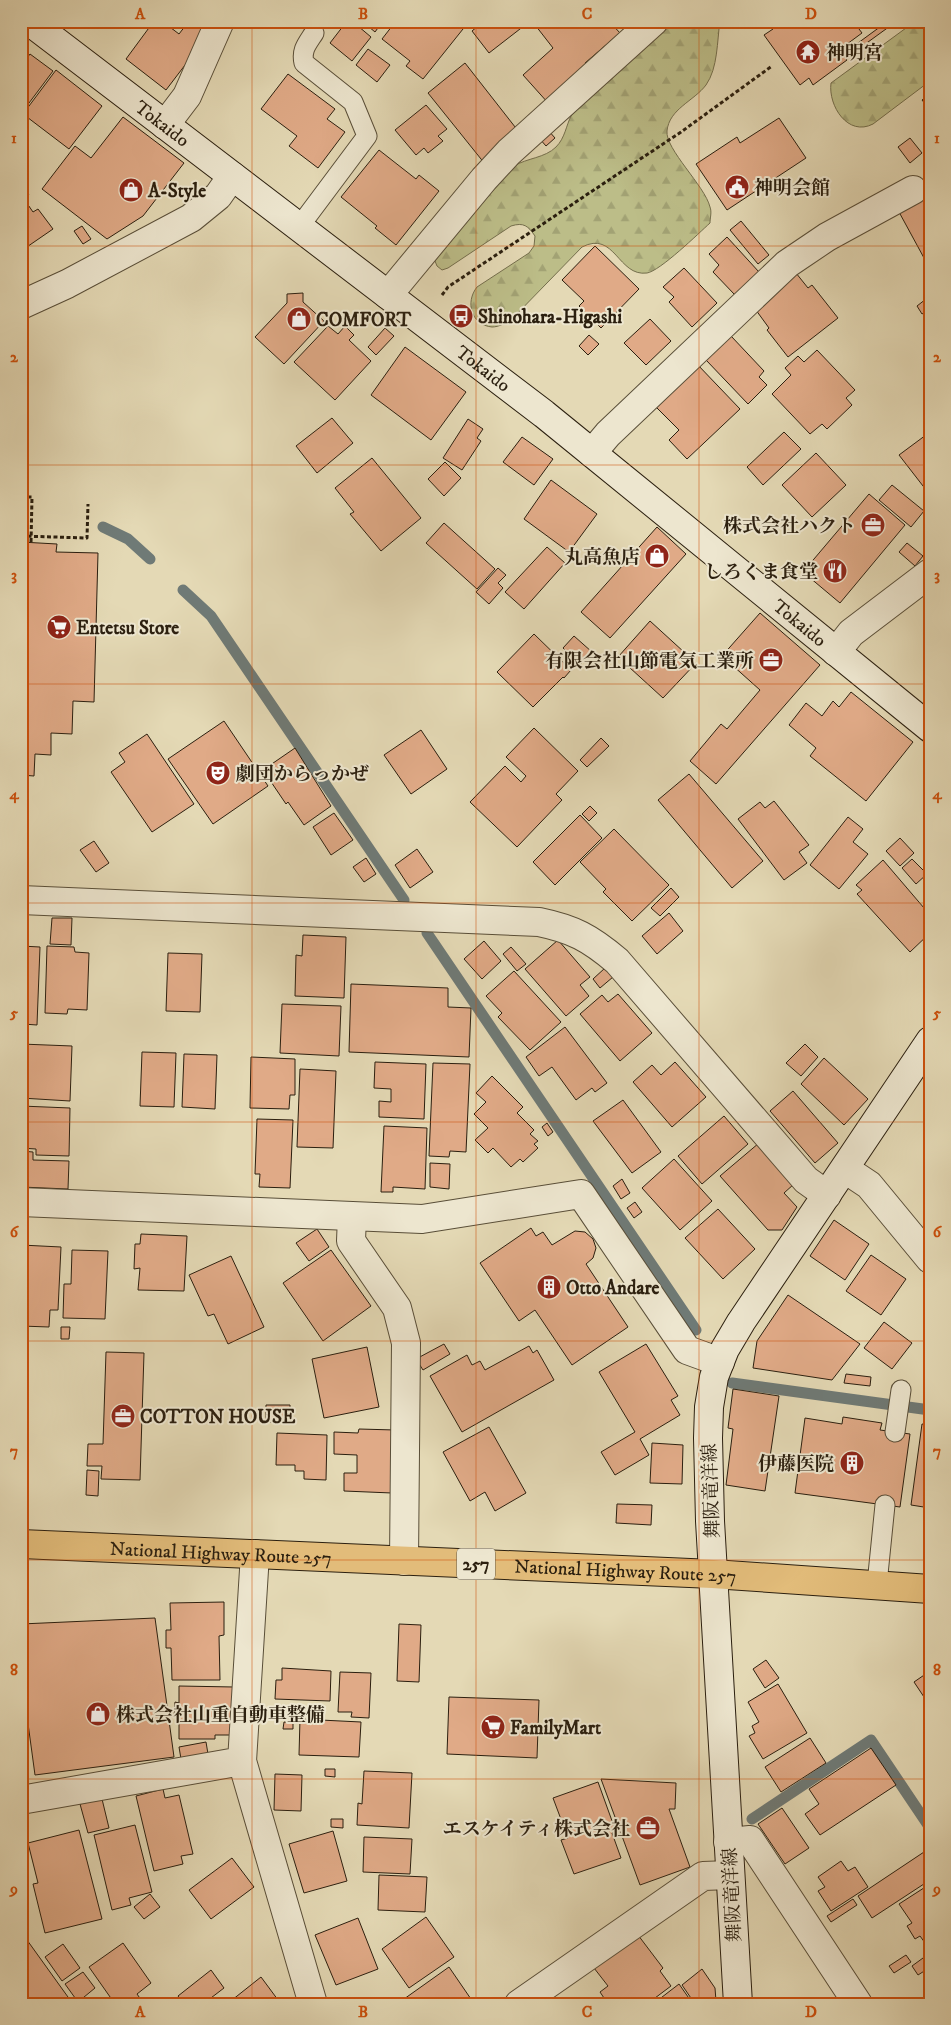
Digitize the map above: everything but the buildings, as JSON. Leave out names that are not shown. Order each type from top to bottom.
[{"type":"highway","name":"National Highway Route 257","points":[[21,1544],[713,1574],[930,1589]]},
{"type":"street","name":"Tokaido","points":[[29,21],[592,453],[930,728]]},
{"type":"street","points":[[165,125],[187,96],[220,21]]},
{"type":"street","points":[[388,295],[509,152],[654,21]]},
{"type":"street","points":[[21,305],[67,284],[191,218],[211,202],[232,176]]},
{"type":"street","points":[[592,453],[608,434],[788,264],[827,237],[914,190]]},
{"type":"street","points":[[836,652],[851,633],[930,573]]},
{"type":"street","points":[[21,900],[539,922],[568,928],[594,942],[616,961],[806,1180],[827,1195]]},
{"type":"street","name":"舞阪竜洋線","points":[[738,2004],[710,1521],[708,1415],[714,1377],[725,1349],[741,1322],[930,1041]]},
{"type":"street","points":[[845,1169],[868,1185],[930,1259]]},
{"type":"street","points":[[21,1202],[422,1219],[581,1194],[687,1350],[720,1362]]},
{"type":"street","points":[[352,1216],[350,1242],[397,1308],[406,1343],[404,1561]]},
{"type":"street","points":[[255,1554],[242,1761],[313,2004]]},
{"type":"street","points":[[21,1800],[242,1761]]},
{"type":"street","points":[[728,1842],[750,1840],[858,2004]]},
{"type":"street","points":[[519,2004],[703,1876],[730,1874]]},
{"type":"lane","points":[[298,226],[367,136],[354,102],[304,62],[302,54],[305,46],[314,34]]},
{"type":"lane","points":[[896,1427],[901,1390]]},
{"type":"lane","points":[[877,1584],[885,1505]]},
{"type":"path","points":[[422,321],[448,287],[681,132],[772,66]]},
{"type":"path","points":[[21,497],[32,497],[30,543]]},
{"type":"path","points":[[21,536],[87,538],[88,504]]},
{"type":"green space","points":[[675,21],[720,21],[715,63],[710,78],[701,91],[672,117],[667,131],[672,148],[707,198],[711,209],[710,223],[670,259],[647,273],[637,272],[629,268],[602,244],[593,243],[582,247],[511,320],[500,326],[492,327],[479,322],[472,312],[471,299],[473,293],[477,287],[529,253],[534,246],[535,236],[525,226],[519,224],[511,226],[448,268],[442,270],[437,266],[435,261],[437,256],[514,166],[552,151],[563,136],[571,116],[580,105]]},
{"type":"green space","points":[[910,21],[930,21],[930,81],[873,124],[864,127],[848,123],[836,110],[831,92],[831,83],[906,28]]},
{"type":"waterway","points":[[103,527],[128,539],[150,559]]},
{"type":"waterway","points":[[183,590],[211,616],[404,900]]},
{"type":"waterway","points":[[427,933],[696,1330]]},
{"type":"waterway","points":[[732,1383],[930,1410]]},
{"type":"waterway","points":[[752,1819],[871,1740],[930,1828]]},
{"type":"place","name":"神明宮","points":[[808,52]]},
{"type":"place","name":"神明会館","points":[[737,187]]},
{"type":"place","name":"A-Style","points":[[131,190]]},
{"type":"place","name":"Shinohara-Higashi","points":[[461,316]]},
{"type":"place","name":"COMFORT","points":[[299,319]]},
{"type":"place","name":"株式会社ハクト","points":[[873,525]]},
{"type":"place","name":"丸高魚店","points":[[657,556]]},
{"type":"place","name":"しろくま食堂","points":[[835,571]]},
{"type":"place","name":"Entetsu Store","points":[[59,627]]},
{"type":"place","name":"有限会社山節電気工業所","points":[[771,660]]},
{"type":"place","name":"劇団からっかぜ","points":[[218,773]]},
{"type":"place","name":"Otto Andare","points":[[549,1287]]},
{"type":"place","name":"COTTON HOUSE","points":[[123,1416]]},
{"type":"place","name":"伊藤医院","points":[[852,1463]]},
{"type":"place","name":"株式会社山重自動車整備","points":[[98,1714]]},
{"type":"place","name":"FamilyMart","points":[[493,1727]]},
{"type":"place","name":"エスケイティ株式会社","points":[[648,1828]]}]
